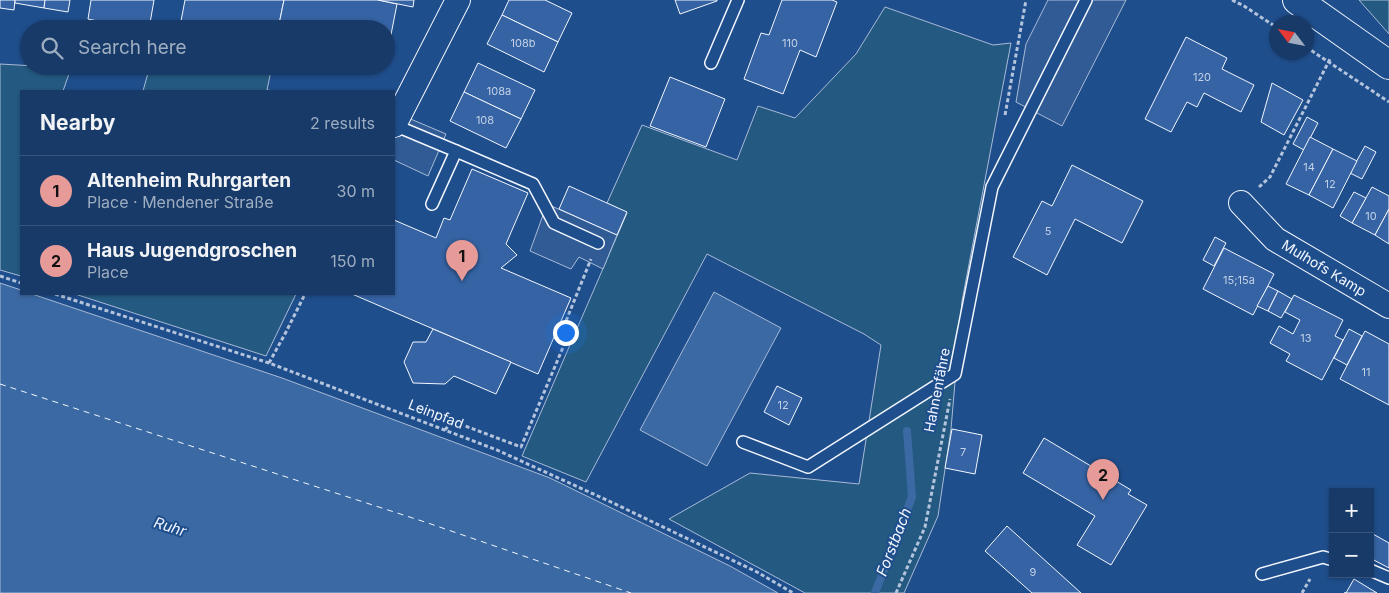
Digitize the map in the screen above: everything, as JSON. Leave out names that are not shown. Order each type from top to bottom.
[{"type":"main road","points":[[1297,0],[1389,65]]},
{"type":"street","points":[[395,123],[458,0]]},
{"type":"street","name":"Mulhofs Kamp","points":[[1241,203],[1275,239],[1389,306]]},
{"type":"lane","points":[[711,63],[738,0]]},
{"type":"lane","name":"Hahnenfähre","points":[[955,374],[992,187],[1086,0]]},
{"type":"lane","points":[[395,125],[533,184],[554,223],[598,243]]},
{"type":"lane","points":[[432,204],[456,151]]},
{"type":"lane","points":[[743,442],[808,467],[955,374]]},
{"type":"lane","points":[[1262,574],[1323,557],[1329,559]]},
{"type":"lane","points":[[1374,572],[1389,578]]},
{"type":"path","points":[[1004,122],[1026,0]]},
{"type":"path","points":[[1232,0],[1269,22]]},
{"type":"path","points":[[1241,203],[1270,177],[1343,32]]},
{"type":"path","points":[[1314,52],[1389,102]]},
{"type":"path","points":[[445,430],[452,421],[521,447],[564,345],[562,331],[598,243]]},
{"type":"path","points":[[0,276],[20,283]]},
{"type":"path","name":"Leinpfad","points":[[58,295],[269,363],[497,450],[757,572],[793,593]]},
{"type":"path","points":[[269,363],[304,295]]},
{"type":"path","name":"Hahnenfähre","points":[[896,593],[925,527],[955,374]]},
{"type":"shaded area","points":[[1048,0],[1126,0],[1062,126],[1016,102],[1026,44]]},
{"type":"shaded area","points":[[1359,0],[1389,0],[1389,34]]},
{"type":"shaded area","points":[[885,7],[993,45],[1011,43],[962,301],[951,429],[938,516],[904,593],[805,593],[669,519],[750,473],[859,484],[881,345],[864,334],[707,254],[586,482],[522,456],[627,213],[607,203],[642,125],[737,160],[758,106],[795,118],[856,54]]},
{"type":"shaded area","points":[[0,64],[20,65],[20,75],[69,75],[63,90],[20,90],[20,276],[0,270]]},
{"type":"shaded area","points":[[147,75],[270,75],[267,90],[143,90]]},
{"type":"shaded area","points":[[395,112],[446,134],[428,176],[395,160]]},
{"type":"shaded area","points":[[547,204],[617,235],[603,269],[579,257],[571,269],[530,251]]},
{"type":"shaded area","points":[[78,295],[296,295],[266,356]]},
{"type":"water","name":"Ruhr","points":[[0,283],[20,290],[20,295],[35,295],[282,378],[550,478],[730,566],[778,593],[0,593]]},
{"type":"water","points":[[714,292],[781,328],[707,466],[640,430]]},
{"type":"building","points":[[0,0],[15,0],[14,10],[0,8]]},
{"type":"building","points":[[15,0],[45,0],[44,8],[15,3]]},
{"type":"building","points":[[45,0],[70,0],[68,12],[44,8]]},
{"type":"building","points":[[91,0],[154,0],[151,20],[88,19]]},
{"type":"building","points":[[185,0],[284,0],[280,20],[181,20]]},
{"type":"building","points":[[284,0],[378,0],[397,4],[394,20],[280,20]]},
{"type":"building","points":[[378,0],[414,0],[413,7]]},
{"type":"building","points":[[509,0],[545,0],[572,13],[558,42],[502,15]]},
{"type":"building","points":[[675,0],[717,0],[717,1],[680,14]]},
{"type":"building","points":[[782,0],[832,0],[837,2],[816,57],[800,50],[783,94],[744,79],[761,33],[769,35]]},
{"type":"building","points":[[502,15],[558,42],[544,72],[487,44]]},
{"type":"building","points":[[1186,37],[1227,58],[1222,69],[1254,85],[1241,112],[1204,93],[1197,107],[1187,102],[1171,132],[1145,119]]},
{"type":"building","points":[[478,63],[535,90],[521,119],[464,92]]},
{"type":"building","points":[[670,77],[725,99],[706,147],[650,126]]},
{"type":"building","points":[[1272,83],[1303,100],[1284,135],[1261,122]]},
{"type":"building","points":[[464,92],[521,119],[506,148],[450,121]]},
{"type":"building","points":[[1307,117],[1318,123],[1304,150],[1293,144]]},
{"type":"building","points":[[1310,137],[1333,149],[1309,195],[1286,184]]},
{"type":"building","points":[[1365,146],[1376,152],[1362,179],[1350,173]]},
{"type":"building","points":[[1333,149],[1357,161],[1333,208],[1309,195]]},
{"type":"building","points":[[1072,165],[1143,201],[1122,243],[1075,219],[1047,275],[1013,257],[1042,201],[1052,206]]},
{"type":"building","points":[[472,169],[528,193],[506,244],[517,255],[501,268],[571,298],[538,374],[354,295],[395,295],[395,220],[436,238],[444,218],[450,220]]},
{"type":"building","points":[[569,186],[627,212],[617,235],[559,209]]},
{"type":"building","points":[[1372,187],[1389,196],[1389,209],[1375,235],[1352,223]]},
{"type":"building","points":[[1354,192],[1366,198],[1352,223],[1340,216]]},
{"type":"building","points":[[1389,209],[1389,244],[1375,235]]},
{"type":"building","points":[[1215,237],[1226,243],[1214,266],[1203,260]]},
{"type":"building","points":[[1224,248],[1274,274],[1253,315],[1203,289]]},
{"type":"building","points":[[1268,286],[1278,291],[1268,311],[1257,306]]},
{"type":"building","points":[[1278,291],[1292,299],[1281,318],[1268,311]]},
{"type":"building","points":[[1294,295],[1343,320],[1335,336],[1343,340],[1322,380],[1286,361],[1290,354],[1270,343],[1279,326],[1293,334],[1300,320],[1285,312]]},
{"type":"building","points":[[433,329],[511,362],[496,394],[454,376],[445,384],[413,383],[404,362],[413,342],[426,342]]},
{"type":"building","points":[[1349,329],[1362,336],[1347,365],[1334,358]]},
{"type":"building","points":[[1365,331],[1389,344],[1389,405],[1340,379]]},
{"type":"building","points":[[777,386],[802,398],[789,425],[764,412]]},
{"type":"building","points":[[952,429],[982,435],[975,474],[945,468]]},
{"type":"building","points":[[1044,438],[1131,490],[1128,494],[1147,505],[1111,565],[1077,545],[1095,516],[1023,473]]},
{"type":"building","points":[[1007,526],[1081,593],[1032,593],[985,551]]},
{"type":"building","points":[[1374,535],[1389,543],[1389,568],[1374,560]]},
{"type":"building","points":[[1354,579],[1377,593],[1346,593]]},
{"type":"waterway","name":"Forstbach","points":[[875,593],[912,497],[907,431]]},
{"type":"ferry route","points":[[0,384],[425,522],[631,593]]},
{"type":"place","name":"Altenheim Ruhrgarten","points":[[462,281]]},
{"type":"place","name":"Haus Jugendgroschen","points":[[1103,500]]}]
